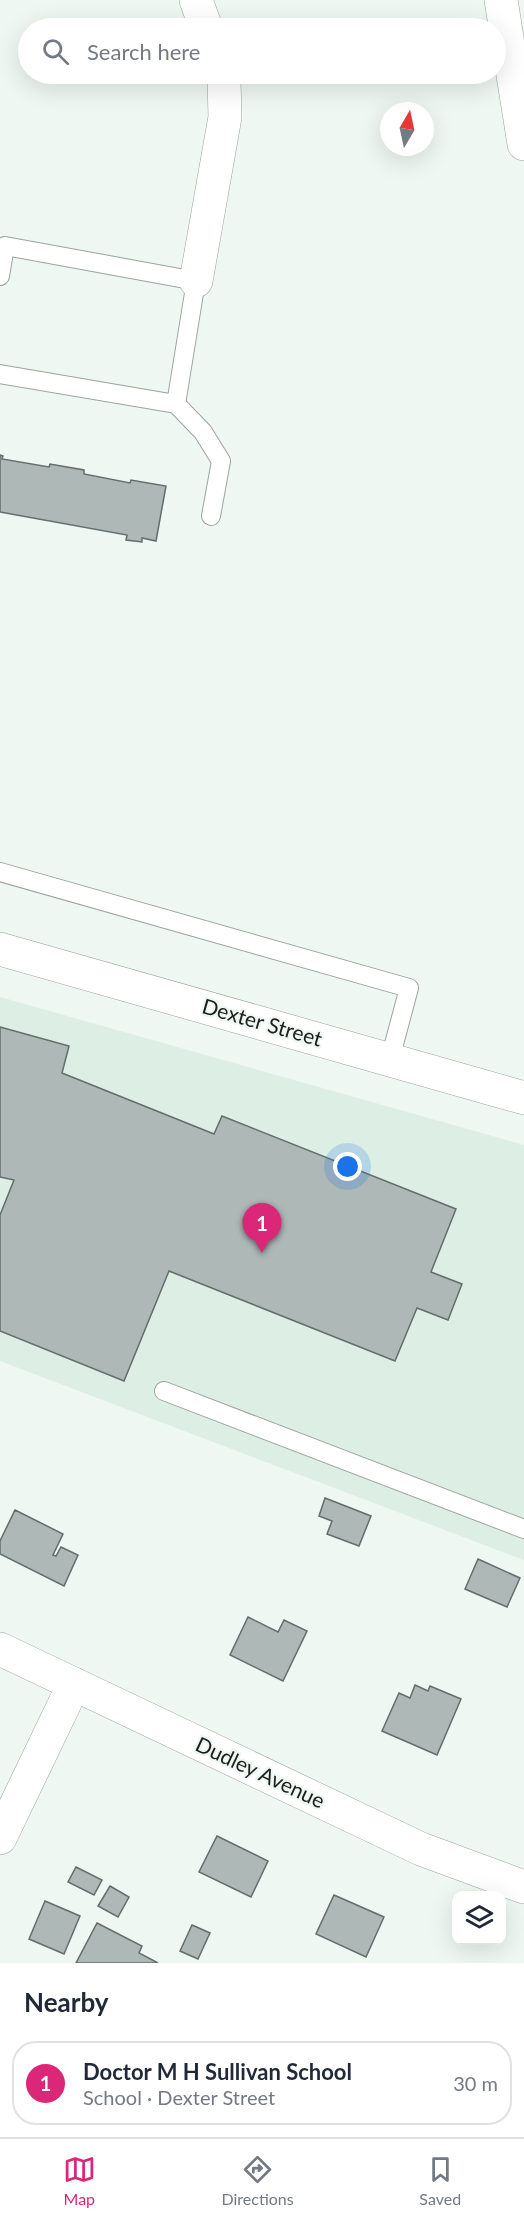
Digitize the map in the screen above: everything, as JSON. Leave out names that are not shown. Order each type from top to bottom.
[{"type":"street","points":[[196,0],[202,18]]},
{"type":"street","points":[[501,0],[504,18]]},
{"type":"street","points":[[506,31],[524,144]]},
{"type":"street","points":[[196,281],[225,117],[224,84]]},
{"type":"street","name":"Dexter Street","points":[[0,949],[524,1098]]},
{"type":"street","name":"Dudley Avenue","points":[[0,1649],[421,1849],[524,1887]]},
{"type":"street","points":[[0,1838],[74,1684]]},
{"type":"lane","points":[[0,276],[5,246],[196,281],[176,404]]},
{"type":"lane","points":[[0,374],[176,404],[203,432],[221,461],[211,516]]},
{"type":"lane","points":[[0,872],[409,988],[390,1059]]},
{"type":"lane","points":[[164,1391],[524,1529]]},
{"type":"shaded area","points":[[0,997],[524,1145],[524,1560],[0,1361]]},
{"type":"building","points":[[0,455],[3,456],[2,459],[84,470],[84,474],[130,483],[131,480],[166,486],[156,541],[142,538],[142,542],[126,540],[127,535],[0,512]]},
{"type":"building","points":[[0,1027],[69,1046],[62,1073],[214,1134],[222,1116],[456,1209],[431,1272],[462,1284],[448,1320],[417,1308],[395,1361],[169,1271],[124,1381],[0,1331],[0,1215],[14,1180],[0,1177]]},
{"type":"building","points":[[325,1498],[371,1516],[359,1546],[327,1534],[332,1521],[319,1516]]},
{"type":"building","points":[[15,1510],[63,1534],[53,1555],[56,1556],[61,1547],[78,1555],[64,1586],[0,1554],[0,1541]]},
{"type":"building","points":[[478,1559],[520,1578],[507,1607],[465,1589]]},
{"type":"building","points":[[248,1617],[278,1632],[284,1620],[307,1631],[283,1681],[230,1655]]},
{"type":"building","points":[[415,1685],[428,1691],[430,1686],[461,1699],[437,1755],[382,1731],[399,1693],[410,1698]]},
{"type":"building","points":[[217,1836],[268,1861],[251,1897],[199,1872]]},
{"type":"building","points":[[76,1867],[102,1880],[94,1895],[68,1882]]},
{"type":"building","points":[[110,1886],[129,1897],[118,1917],[98,1906]]},
{"type":"building","points":[[334,1895],[384,1917],[366,1957],[316,1934]]},
{"type":"building","points":[[45,1901],[80,1916],[64,1954],[29,1939]]},
{"type":"building","points":[[97,1923],[142,1946],[139,1953],[158,1963],[76,1963]]},
{"type":"building","points":[[192,1925],[210,1933],[198,1959],[180,1951]]},
{"type":"place","name":"Doctor M H Sullivan School","points":[[262,1253]]}]
